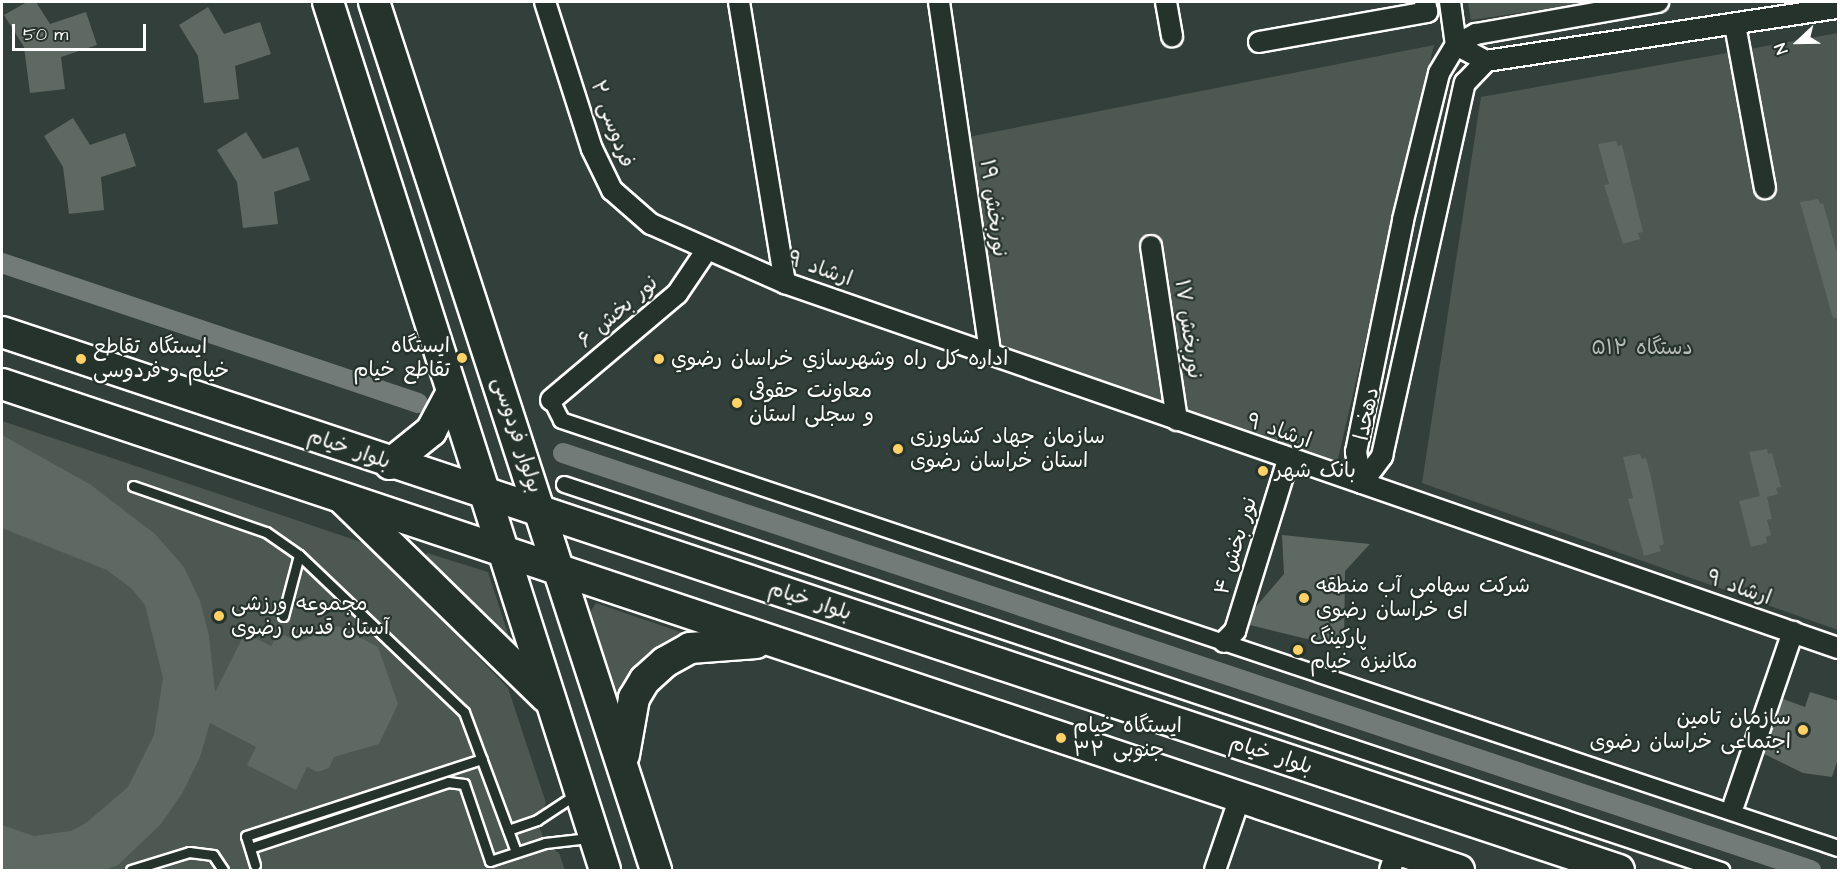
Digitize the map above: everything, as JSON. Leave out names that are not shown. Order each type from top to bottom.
[{"type":"main road","points":[[328,2],[548,699],[605,870]]},
{"type":"main road","name":"بولوار فردوسی","points":[[374,2],[542,512],[656,870]]},
{"type":"main road","name":"بلوار خیام","points":[[2,332],[390,464],[483,491],[1619,870]]},
{"type":"main road","points":[[2,384],[1240,797],[1393,860],[1459,870]]},
{"type":"main road","points":[[390,464],[431,432],[452,392]]},
{"type":"main road","points":[[340,496],[548,699]]},
{"type":"main road","points":[[623,767],[634,698],[645,680],[665,662],[690,648],[720,643],[782,645]]},
{"type":"street","name":"فردوسی ۲","points":[[545,2],[592,149],[612,190],[651,224],[706,251]]},
{"type":"street","points":[[739,2],[784,283]]},
{"type":"street","name":"نوربخش ۱۹","points":[[939,2],[990,353]]},
{"type":"street","points":[[1166,2],[1172,36]]},
{"type":"street","points":[[1259,42],[1427,12],[1425,2]]},
{"type":"street","points":[[1450,2],[1456,45]]},
{"type":"street","points":[[1456,45],[1476,34],[1602,6],[1658,2]]},
{"type":"street","points":[[1456,45],[1486,61],[1839,8]]},
{"type":"street","points":[[1735,25],[1765,188]]},
{"type":"street","name":"دهخدا","points":[[1362,483],[1356,452],[1403,220],[1439,73],[1456,45]]},
{"type":"street","name":"دهخدا","points":[[1362,483],[1382,456],[1465,83],[1486,61]]},
{"type":"street","name":"نوربخش ۱۷","points":[[1151,246],[1177,420]]},
{"type":"street","name":"ارشاد ۹","points":[[706,251],[784,283],[990,353],[1288,460],[1362,483],[1839,648]]},
{"type":"street","name":"نور بخش ۶","points":[[551,400],[677,294],[706,251]]},
{"type":"street","points":[[551,400],[561,420],[1839,848]]},
{"type":"street","name":"نور بخش ۴","points":[[1224,642],[1234,631],[1288,460]]},
{"type":"street","points":[[564,484],[1721,870]]},
{"type":"street","points":[[1734,804],[1793,632]]},
{"type":"street","points":[[1215,870],[1240,797]]},
{"type":"lane","points":[[133,486],[266,532],[298,555],[464,712],[516,852]]},
{"type":"lane","points":[[283,616],[298,555]]},
{"type":"lane","points":[[255,865],[246,836],[482,759]]},
{"type":"lane","points":[[250,848],[448,782],[464,784],[490,861],[545,843],[595,837]]},
{"type":"lane","points":[[508,830],[537,820],[580,792]]},
{"type":"lane","points":[[131,870],[197,852],[213,855],[223,870]]},
{"type":"green space","points":[[1468,2],[1593,2],[1471,20]]},
{"type":"green space","name":"۵۱۲ دستگاه","points":[[1838,33],[1838,630],[1422,483],[1481,97]]},
{"type":"green space","points":[[1434,45],[1337,463],[996,351],[963,138]]},
{"type":"green space","name":"مجموعه ورزشی آستان قدس رضوی","points":[[2,421],[367,544],[508,688],[546,803],[537,821],[545,843],[559,853],[565,870],[2,870]]},
{"type":"green space","points":[[427,553],[488,572],[508,634],[507,639],[424,560]]},
{"type":"green space","points":[[596,603],[689,635],[616,711],[586,618]]},
{"type":"building","points":[[27,2],[36,2],[50,24],[86,12],[97,45],[61,57],[65,89],[30,93],[24,47],[4,15]]},
{"type":"building","points":[[208,7],[224,34],[260,22],[271,54],[235,66],[239,99],[204,103],[198,56],[179,25]]},
{"type":"building","points":[[73,118],[90,145],[125,133],[136,166],[101,177],[104,210],[69,214],[63,167],[44,136]]},
{"type":"building","points":[[246,132],[263,159],[298,147],[310,180],[274,192],[278,224],[243,228],[237,182],[217,150]]},
{"type":"building","points":[[1616,141],[1618,146],[1622,145],[1643,232],[1638,233],[1640,239],[1623,244],[1604,185],[1609,184],[1598,144]]},
{"type":"building","points":[[1818,199],[1820,204],[1823,203],[1839,260],[1839,318],[1833,318],[1800,202]]},
{"type":"building","points":[[2,435],[91,485],[155,534],[184,567],[200,601],[209,636],[215,692],[245,633],[271,646],[275,639],[284,635],[298,642],[338,626],[378,647],[398,704],[379,744],[334,757],[329,768],[318,772],[307,767],[296,790],[247,765],[256,747],[210,723],[200,757],[183,792],[161,824],[118,865],[104,870],[2,870],[2,825],[34,836],[71,831],[86,823],[128,787],[154,735],[163,678],[145,605],[132,589],[107,570],[2,528]]},
{"type":"building","points":[[1767,449],[1768,454],[1772,453],[1781,487],[1776,488],[1778,494],[1767,497],[1772,519],[1767,520],[1771,535],[1766,537],[1767,543],[1751,547],[1739,501],[1760,496],[1749,452]]},
{"type":"building","points":[[1640,454],[1642,459],[1646,458],[1664,544],[1659,546],[1661,551],[1644,556],[1628,499],[1633,498],[1623,457]]},
{"type":"building","name":"شرکت سهامی آب منطقه ای خراسان رضوی","points":[[1282,535],[1370,544],[1345,571],[1344,648],[1250,625],[1254,609],[1284,574]]},
{"type":"building","name":"سازمان تامین اجتماعی خراسان رضوی","points":[[1810,692],[1839,701],[1839,756],[1832,777],[1803,773],[1764,754],[1783,699],[1805,707]]},
{"type":"waterway","points":[[2,263],[418,403]]},
{"type":"waterway","points":[[563,453],[1811,870]]},
{"type":"place","name":"ایستگاه تقاطع خیام","points":[[462,358]]},
{"type":"place","name":"ایستگاه تقاطع خیام و فردوسی","points":[[81,359]]},
{"type":"place","name":"اداره كل راه وشهرسازي خراسان رضوي","points":[[659,359]]},
{"type":"place","name":"معاونت حقوقی و سجلی استان","points":[[737,403]]},
{"type":"place","name":"سازمان جهاد کشاورزی استان خراسان رضوی","points":[[898,449]]},
{"type":"place","name":"بانک شهر","points":[[1263,471]]},
{"type":"place","name":"شرکت سهامی آب منطقه ای خراسان رضوی","points":[[1304,598]]},
{"type":"place","name":"مجموعه ورزشی آستان قدس رضوی","points":[[219,616]]},
{"type":"place","name":"پارکینگ مکانیزه خیام","points":[[1298,650]]},
{"type":"place","name":"سازمان تامین اجتماعی خراسان رضوی","points":[[1803,730]]},
{"type":"place","name":"ایستگاه خیام جنوبی ۳۲","points":[[1061,738]]}]
